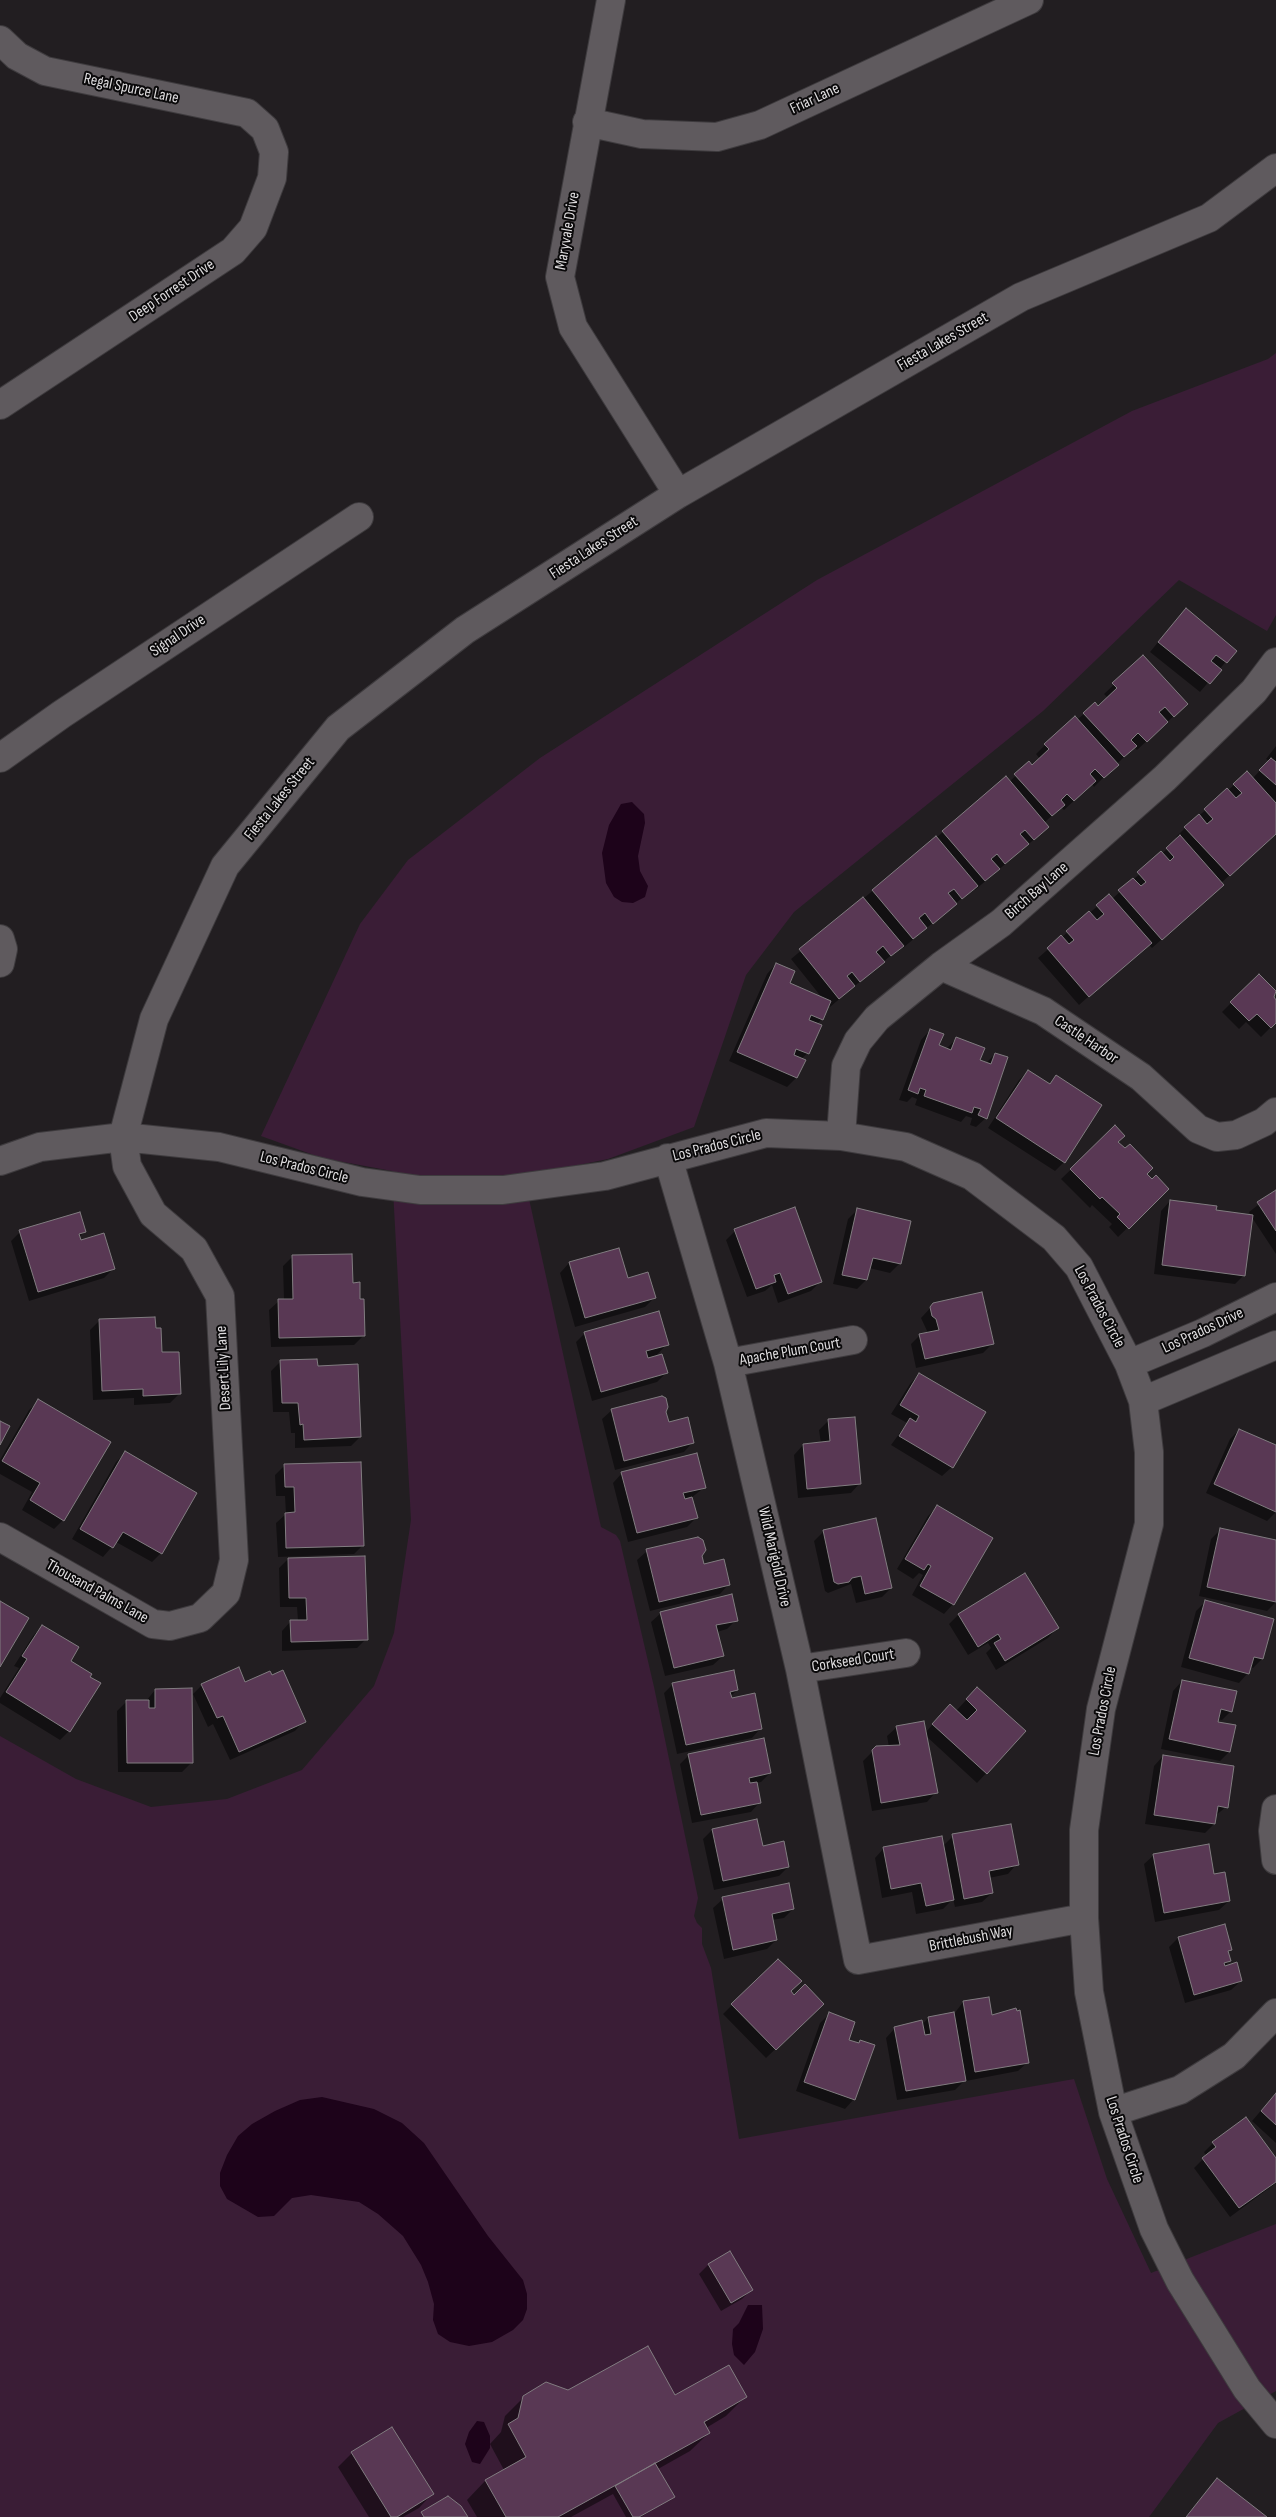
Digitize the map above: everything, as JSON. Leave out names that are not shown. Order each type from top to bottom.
[{"type":"street","name":"Maryvale Drive","points":[[611,0],[587,122],[560,277],[573,327],[678,494]]},
{"type":"street","name":"Friar Lane","points":[[587,122],[642,134],[717,137],[760,125],[1029,0]]},
{"type":"street","name":"Regal Spurce Lane","points":[[0,40],[18,56],[45,71],[247,113],[265,129]]},
{"type":"street","name":"Deep Forrest Drive","points":[[0,405],[233,251],[254,228],[272,178],[274,152],[265,129]]},
{"type":"street","name":"Fiesta Lakes Street","points":[[123,1138],[154,1020],[225,866],[338,728],[465,630],[678,494],[1020,297],[1209,218],[1276,168]]},
{"type":"street","name":"Signal Drive","points":[[0,758],[62,714],[359,517]]},
{"type":"street","name":"Birch Bay Lane","points":[[840,1136],[846,1066],[858,1041],[877,1018],[941,966],[1000,923],[1165,778],[1254,691],[1276,662]]},
{"type":"street","points":[[0,939],[3,949],[0,963]]},
{"type":"street","name":"Castle Harbor","points":[[941,966],[1043,1011],[1141,1077],[1198,1129],[1217,1137],[1236,1135],[1264,1122],[1276,1112]]},
{"type":"street","name":"Los Prados Circle","points":[[0,1161],[40,1147],[123,1138],[219,1147],[362,1182],[420,1190],[503,1190],[605,1176],[766,1133],[840,1136],[906,1147],[972,1176],[1054,1238],[1079,1267],[1129,1364],[1143,1401],[1149,1452],[1149,1524],[1101,1709],[1084,1830],[1084,1918],[1089,1992],[1113,2112],[1154,2229],[1180,2282],[1246,2388],[1276,2424]]},
{"type":"street","name":"Desert Lily Lane","points":[[123,1138],[127,1166],[153,1214],[194,1249],[220,1296],[234,1560],[226,1593],[200,1618]]},
{"type":"street","name":"Wild Marigold Drive","points":[[668,1158],[728,1363],[800,1669],[858,1960]]},
{"type":"street","name":"Los Prados Drive","points":[[1129,1364],[1203,1333],[1276,1296]]},
{"type":"street","name":"Apache Plum Court","points":[[728,1363],[853,1340]]},
{"type":"street","points":[[1143,1401],[1276,1345]]},
{"type":"street","name":"Thousand Palms Lane","points":[[0,1537],[153,1624],[170,1626],[200,1618]]},
{"type":"street","name":"Corkseed Court","points":[[800,1669],[906,1653]]},
{"type":"street","points":[[1276,1809],[1273,1831],[1276,1860]]},
{"type":"street","name":"Brittlebush Way","points":[[858,1960],[1084,1918]]},
{"type":"street","points":[[1113,2112],[1180,2090],[1234,2056],[1276,2013]]},
{"type":"shaded area","points":[[1276,353],[1276,615],[1267,631],[1179,580],[1043,711],[794,912],[746,975],[694,1127],[608,1159],[524,1176],[601,1527],[616,1535],[620,1541],[654,1687],[698,1898],[694,1916],[702,1928],[702,1944],[711,1968],[739,2139],[1074,2079],[1107,2179],[1151,2273],[1276,2224],[1276,2391],[1218,2423],[1149,2517],[0,2517],[0,1736],[76,1779],[151,1807],[227,1799],[302,1770],[374,1686],[394,1633],[411,1520],[392,1171],[322,1158],[261,1136],[360,924],[408,860],[540,758],[817,580],[1132,411],[1268,359]]},
{"type":"shaded area","points":[[632,802],[644,814],[645,823],[638,856],[640,871],[648,886],[645,897],[633,903],[622,902],[614,897],[606,883],[602,853],[609,825],[621,804]]},
{"type":"shaded area","points":[[322,2097],[374,2109],[402,2123],[424,2143],[488,2236],[523,2280],[527,2294],[527,2309],[523,2320],[513,2330],[492,2342],[469,2346],[450,2342],[438,2334],[433,2320],[434,2304],[421,2265],[403,2236],[378,2214],[359,2202],[311,2195],[292,2198],[274,2216],[258,2217],[227,2199],[220,2186],[220,2173],[227,2155],[238,2136],[252,2124],[275,2111],[300,2100]]},
{"type":"shaded area","points":[[748,2305],[762,2305],[763,2329],[755,2352],[744,2365],[734,2355],[732,2344],[733,2329],[739,2323]]},
{"type":"shaded area","points":[[477,2421],[484,2422],[490,2436],[490,2448],[480,2464],[472,2462],[465,2444],[469,2432]]},
{"type":"building","points":[[1186,608],[1237,651],[1227,663],[1216,655],[1211,661],[1222,670],[1210,684],[1158,642]]},
{"type":"building","points":[[1143,655],[1188,704],[1174,717],[1165,707],[1159,712],[1168,722],[1147,742],[1138,733],[1131,740],[1137,746],[1124,757],[1083,713],[1095,702],[1098,706],[1117,688],[1112,683]]},
{"type":"building","points":[[1075,716],[1119,765],[1104,778],[1095,769],[1090,774],[1096,781],[1074,801],[1067,794],[1061,800],[1065,805],[1052,816],[1014,774],[1029,761],[1032,765],[1049,749],[1044,744]]},
{"type":"building","points":[[1271,758],[1276,762],[1276,785],[1259,770]]},
{"type":"building","points":[[1247,771],[1276,803],[1276,834],[1230,876],[1184,827],[1199,814],[1207,824],[1213,819],[1204,809],[1227,788],[1236,798],[1242,793],[1233,784]]},
{"type":"building","points":[[1006,776],[1049,827],[1034,840],[1025,830],[1020,834],[1029,844],[1005,864],[997,854],[991,859],[1000,869],[985,881],[942,831]]},
{"type":"building","points":[[1180,835],[1224,885],[1162,940],[1118,890],[1133,878],[1141,886],[1146,882],[1137,872],[1161,851],[1170,861],[1174,857],[1166,848]]},
{"type":"building","points":[[936,836],[978,886],[962,899],[954,889],[948,893],[957,904],[933,924],[925,913],[919,918],[927,928],[913,939],[872,890]]},
{"type":"building","points":[[1109,894],[1152,943],[1089,997],[1047,948],[1061,935],[1069,944],[1074,940],[1066,931],[1089,911],[1097,920],[1104,914],[1096,905]]},
{"type":"building","points":[[863,897],[904,946],[891,956],[883,946],[876,952],[885,962],[860,982],[852,972],[847,976],[855,986],[839,999],[799,949]]},
{"type":"building","points":[[776,963],[795,971],[790,983],[831,1001],[823,1020],[811,1015],[809,1020],[822,1025],[809,1054],[796,1049],[794,1055],[806,1060],[797,1078],[737,1052]]},
{"type":"building","points":[[1259,974],[1276,991],[1274,997],[1276,1000],[1276,1023],[1271,1028],[1257,1014],[1249,1021],[1230,1002]]},
{"type":"building","points":[[930,1029],[944,1034],[939,1045],[951,1050],[956,1037],[985,1048],[980,1060],[991,1064],[995,1053],[1008,1057],[987,1119],[978,1115],[981,1109],[974,1107],[972,1113],[924,1096],[926,1090],[920,1088],[918,1094],[908,1090]]},
{"type":"building","points":[[1028,1070],[1050,1084],[1056,1075],[1102,1105],[1065,1163],[996,1118]]},
{"type":"building","points":[[1115,1125],[1125,1136],[1118,1142],[1125,1148],[1130,1144],[1153,1168],[1147,1174],[1152,1179],[1156,1175],[1169,1189],[1129,1229],[1117,1217],[1120,1214],[1102,1197],[1100,1199],[1070,1169]]},
{"type":"building","points":[[1276,1190],[1276,1231],[1257,1202]]},
{"type":"building","points":[[1170,1200],[1217,1206],[1216,1210],[1253,1215],[1245,1276],[1162,1265]]},
{"type":"building","points":[[795,1207],[822,1282],[788,1294],[780,1273],[774,1275],[776,1282],[756,1289],[734,1229]]},
{"type":"building","points":[[857,1208],[911,1221],[901,1264],[873,1258],[867,1280],[842,1275]]},
{"type":"building","points":[[80,1212],[86,1232],[79,1234],[81,1240],[104,1233],[115,1269],[38,1292],[19,1230]]},
{"type":"building","points":[[619,1248],[628,1278],[648,1272],[656,1298],[585,1318],[569,1262]]},
{"type":"building","points":[[352,1254],[353,1283],[360,1282],[360,1299],[364,1299],[365,1336],[279,1338],[278,1299],[293,1299],[292,1255]]},
{"type":"building","points":[[982,1292],[994,1344],[925,1359],[919,1334],[939,1330],[930,1307],[933,1303]]},
{"type":"building","points":[[659,1311],[669,1345],[646,1351],[648,1358],[662,1354],[668,1373],[601,1392],[584,1332]]},
{"type":"building","points":[[155,1317],[156,1328],[161,1328],[162,1352],[179,1352],[181,1394],[143,1396],[143,1389],[102,1391],[99,1319]]},
{"type":"building","points":[[317,1359],[318,1366],[358,1364],[361,1437],[304,1440],[303,1424],[300,1425],[298,1403],[282,1403],[280,1360]]},
{"type":"building","points":[[919,1373],[986,1412],[953,1468],[899,1436],[910,1418],[916,1422],[919,1416],[900,1405]]},
{"type":"building","points":[[662,1396],[666,1398],[668,1407],[666,1412],[669,1422],[688,1417],[694,1443],[624,1461],[611,1409]]},
{"type":"building","points":[[38,1399],[111,1442],[64,1521],[30,1500],[40,1483],[2,1461]]},
{"type":"building","points":[[855,1417],[861,1484],[807,1489],[803,1444],[830,1441],[828,1419]]},
{"type":"building","points":[[0,1421],[10,1426],[0,1445]]},
{"type":"building","points":[[1239,1429],[1276,1445],[1276,1512],[1214,1484]]},
{"type":"building","points":[[125,1451],[197,1493],[162,1554],[123,1532],[113,1548],[80,1529]]},
{"type":"building","points":[[697,1453],[706,1488],[683,1493],[685,1499],[692,1497],[698,1518],[637,1533],[621,1472]]},
{"type":"building","points":[[361,1462],[364,1546],[286,1548],[285,1513],[295,1512],[294,1487],[285,1487],[284,1464]]},
{"type":"building","points":[[937,1505],[993,1538],[954,1605],[920,1586],[931,1566],[928,1564],[924,1570],[905,1559]]},
{"type":"building","points":[[876,1518],[892,1588],[865,1594],[861,1576],[852,1578],[849,1582],[838,1584],[834,1582],[823,1530]]},
{"type":"building","points":[[1220,1528],[1276,1540],[1276,1602],[1207,1587]]},
{"type":"building","points":[[698,1537],[703,1540],[706,1550],[702,1556],[704,1564],[724,1559],[730,1585],[659,1602],[646,1549]]},
{"type":"building","points":[[365,1556],[368,1640],[291,1642],[290,1620],[307,1620],[306,1598],[289,1598],[288,1558]]},
{"type":"building","points":[[1025,1573],[1059,1628],[1005,1661],[994,1643],[1001,1639],[998,1634],[978,1647],[958,1614]]},
{"type":"building","points":[[732,1594],[738,1621],[716,1625],[724,1656],[674,1668],[660,1612]]},
{"type":"building","points":[[1205,1600],[1274,1619],[1263,1659],[1254,1657],[1249,1674],[1189,1658]]},
{"type":"building","points":[[0,1601],[29,1618],[0,1667]]},
{"type":"building","points":[[42,1625],[79,1647],[71,1661],[92,1674],[90,1677],[101,1683],[70,1732],[6,1692],[27,1659],[22,1656]]},
{"type":"building","points":[[239,1667],[245,1682],[270,1671],[272,1675],[283,1670],[306,1722],[239,1752],[223,1716],[217,1718],[201,1684]]},
{"type":"building","points":[[734,1670],[738,1690],[730,1692],[732,1698],[755,1693],[762,1729],[686,1745],[672,1683]]},
{"type":"building","points":[[1182,1680],[1237,1691],[1232,1712],[1221,1709],[1218,1722],[1236,1725],[1230,1752],[1169,1739]]},
{"type":"building","points":[[977,1687],[1026,1731],[987,1774],[932,1724],[950,1704],[967,1720],[977,1710],[966,1699]]},
{"type":"building","points":[[192,1688],[193,1763],[127,1763],[126,1700],[149,1700],[149,1708],[155,1708],[155,1689]]},
{"type":"building","points":[[924,1721],[938,1793],[881,1803],[872,1750],[876,1746],[900,1745],[896,1726]]},
{"type":"building","points":[[764,1738],[771,1773],[749,1778],[750,1783],[757,1782],[761,1803],[701,1815],[688,1754]]},
{"type":"building","points":[[1163,1755],[1234,1766],[1228,1808],[1218,1806],[1215,1824],[1154,1815]]},
{"type":"building","points":[[757,1819],[763,1846],[784,1841],[789,1867],[723,1881],[712,1829]]},
{"type":"building","points":[[1011,1824],[1019,1865],[989,1871],[993,1893],[964,1899],[952,1834]]},
{"type":"building","points":[[942,1836],[954,1900],[926,1906],[921,1883],[891,1889],[883,1847]]},
{"type":"building","points":[[1209,1844],[1214,1874],[1225,1872],[1230,1901],[1164,1913],[1153,1854]]},
{"type":"building","points":[[789,1883],[794,1909],[772,1914],[777,1940],[733,1950],[722,1897]]},
{"type":"building","points":[[1225,1924],[1232,1950],[1228,1951],[1231,1961],[1224,1963],[1225,1966],[1237,1962],[1242,1981],[1194,1995],[1178,1937]]},
{"type":"building","points":[[778,1959],[802,1981],[791,1991],[794,1995],[805,1984],[824,2004],[776,2050],[731,2004]]},
{"type":"building","points":[[989,1997],[992,2015],[1016,2008],[1017,2011],[1020,2010],[1029,2063],[975,2072],[963,2001]]},
{"type":"building","points":[[829,2012],[855,2022],[849,2040],[859,2043],[860,2040],[875,2045],[855,2100],[804,2082]]},
{"type":"building","points":[[954,2012],[966,2081],[906,2091],[894,2027],[922,2020],[925,2035],[931,2034],[928,2017]]},
{"type":"building","points":[[1276,2093],[1276,2125],[1261,2111]]},
{"type":"building","points":[[1246,2117],[1276,2158],[1276,2182],[1239,2208],[1202,2158],[1216,2147],[1212,2142]]},
{"type":"building","points":[[730,2251],[753,2290],[731,2303],[708,2264]]},
{"type":"building","points":[[648,2346],[675,2395],[729,2365],[747,2397],[704,2422],[710,2433],[558,2517],[506,2517],[485,2480],[526,2457],[508,2424],[518,2418],[523,2396],[546,2382],[568,2390]]},
{"type":"building","points":[[392,2427],[434,2494],[397,2517],[391,2517],[351,2452]]},
{"type":"building","points":[[655,2463],[675,2497],[639,2517],[633,2517],[615,2486]]},
{"type":"building","points":[[1217,2478],[1267,2517],[1186,2517]]},
{"type":"building","points":[[448,2496],[461,2506],[468,2517],[424,2517],[421,2512]]}]
